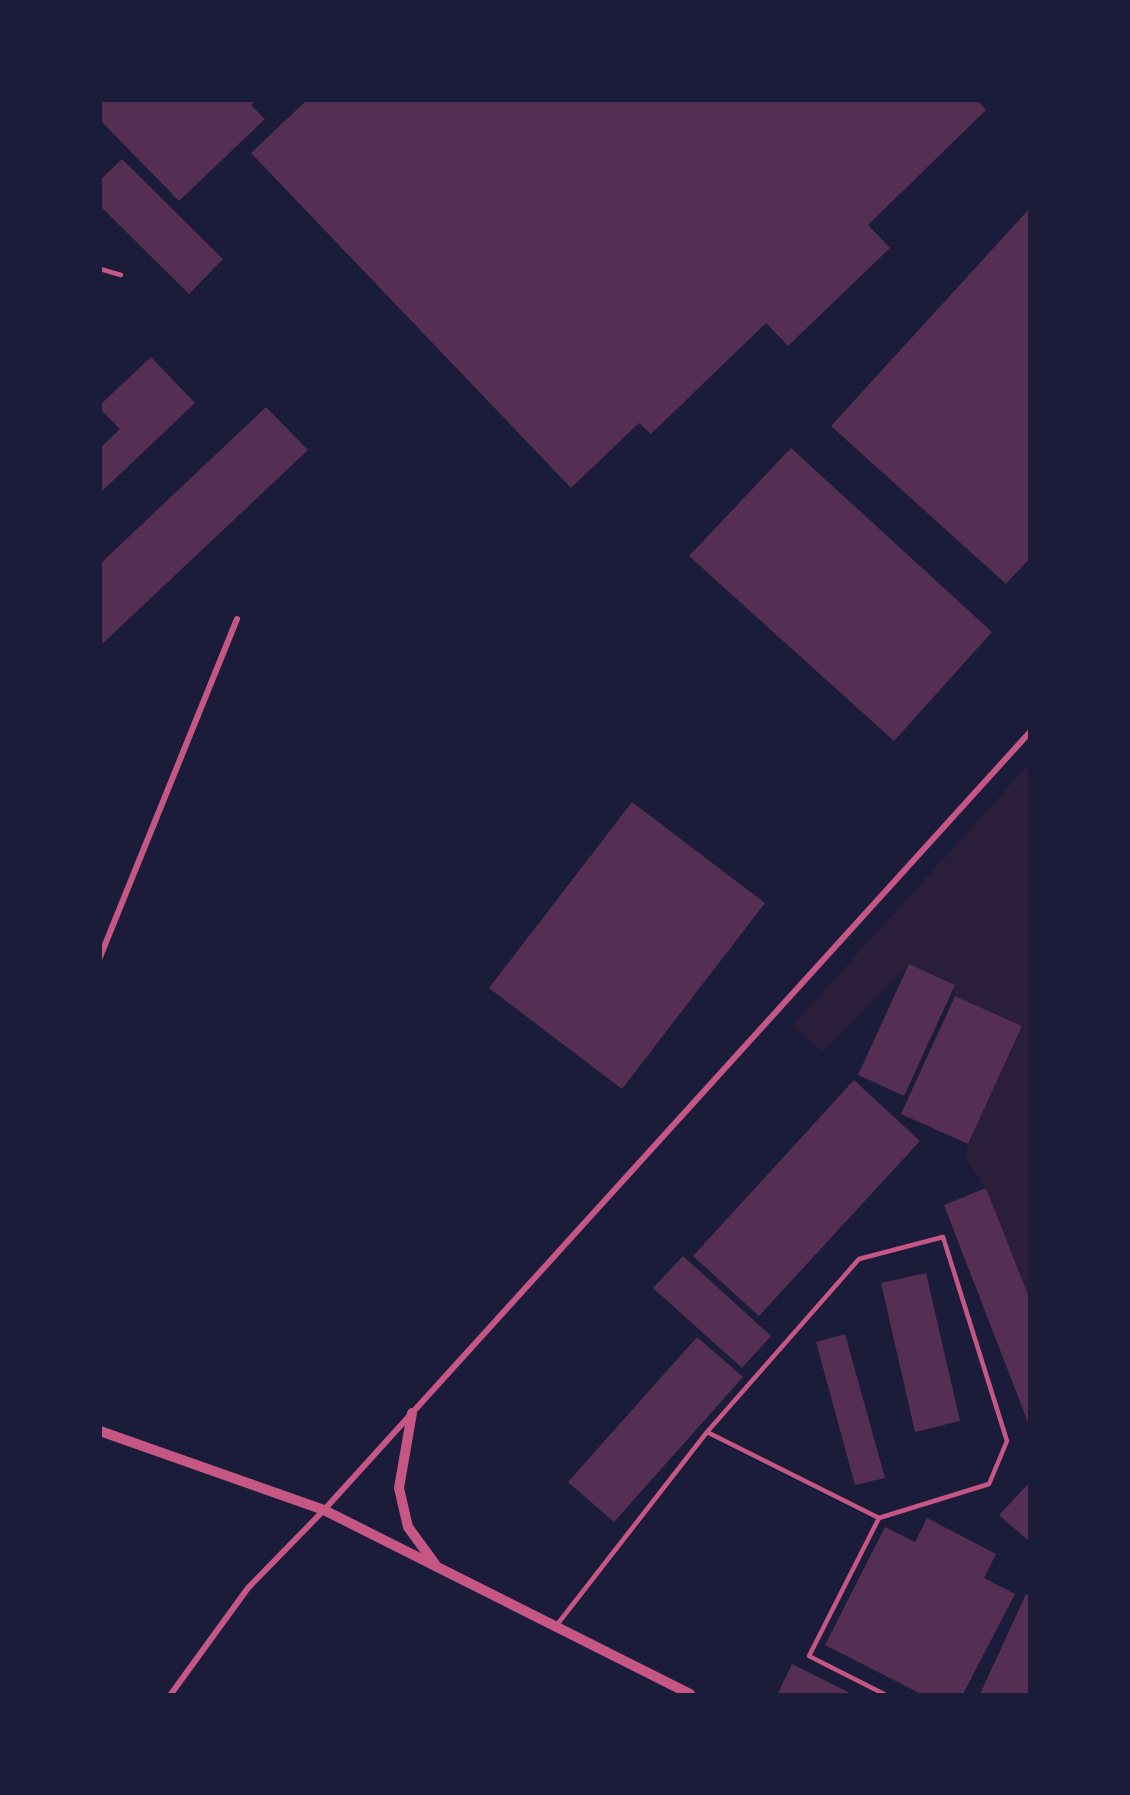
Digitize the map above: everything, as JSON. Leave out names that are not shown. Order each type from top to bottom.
[{"type":"street","points":[[100,957],[237,619]]},
{"type":"street","points":[[171,1695],[248,1588],[324,1510],[1029,732]]},
{"type":"street","points":[[412,1413],[399,1488],[408,1527],[437,1566]]},
{"type":"street","points":[[100,1431],[324,1510],[690,1695]]},
{"type":"lane","points":[[100,269],[121,275]]},
{"type":"lane","points":[[556,1626],[707,1432],[859,1259],[943,1237],[1007,1441],[989,1484],[879,1518],[707,1432]]},
{"type":"lane","points":[[879,1518],[809,1656],[884,1695]]},
{"type":"shaded area","points":[[1029,764],[1029,1300],[986,1189],[965,1158],[968,1144],[1022,1026],[955,996],[955,985],[909,964],[823,1051],[792,1026]]},
{"type":"building","points":[[100,100],[256,100],[251,105],[265,119],[179,201],[100,120]]},
{"type":"building","points":[[307,100],[977,100],[986,110],[868,225],[890,248],[788,346],[766,323],[651,434],[639,423],[571,488],[251,153]]},
{"type":"building","points":[[122,159],[223,259],[189,294],[100,206],[100,180]]},
{"type":"building","points":[[1030,208],[1030,558],[1006,584],[831,426]]},
{"type":"building","points":[[151,357],[195,403],[100,493],[100,448],[120,429],[100,409],[100,405]]},
{"type":"building","points":[[266,407],[308,450],[100,646],[100,564]]},
{"type":"building","points":[[791,448],[992,632],[894,741],[689,556]]},
{"type":"building","points":[[632,802],[765,903],[622,1089],[489,988]]},
{"type":"building","points":[[909,964],[955,985],[904,1096],[858,1075]]},
{"type":"building","points":[[955,996],[1022,1026],[968,1144],[901,1114]]},
{"type":"building","points":[[854,1080],[920,1141],[759,1316],[693,1256]]},
{"type":"building","points":[[986,1188],[1030,1300],[1029,1425],[944,1205]]},
{"type":"building","points":[[683,1256],[771,1336],[742,1368],[653,1288]]},
{"type":"building","points":[[926,1273],[960,1421],[915,1432],[881,1283]]},
{"type":"building","points":[[845,1334],[885,1478],[855,1485],[816,1342]]},
{"type":"building","points":[[697,1337],[743,1377],[614,1522],[568,1482]]},
{"type":"building","points":[[1030,1482],[1030,1542],[999,1515]]},
{"type":"building","points":[[927,1518],[996,1554],[984,1578],[1015,1594],[963,1694],[921,1694],[825,1645],[885,1527],[915,1542]]},
{"type":"building","points":[[1026,1594],[1030,1596],[1030,1694],[980,1694]]},
{"type":"building","points":[[792,1664],[852,1694],[778,1693]]}]
